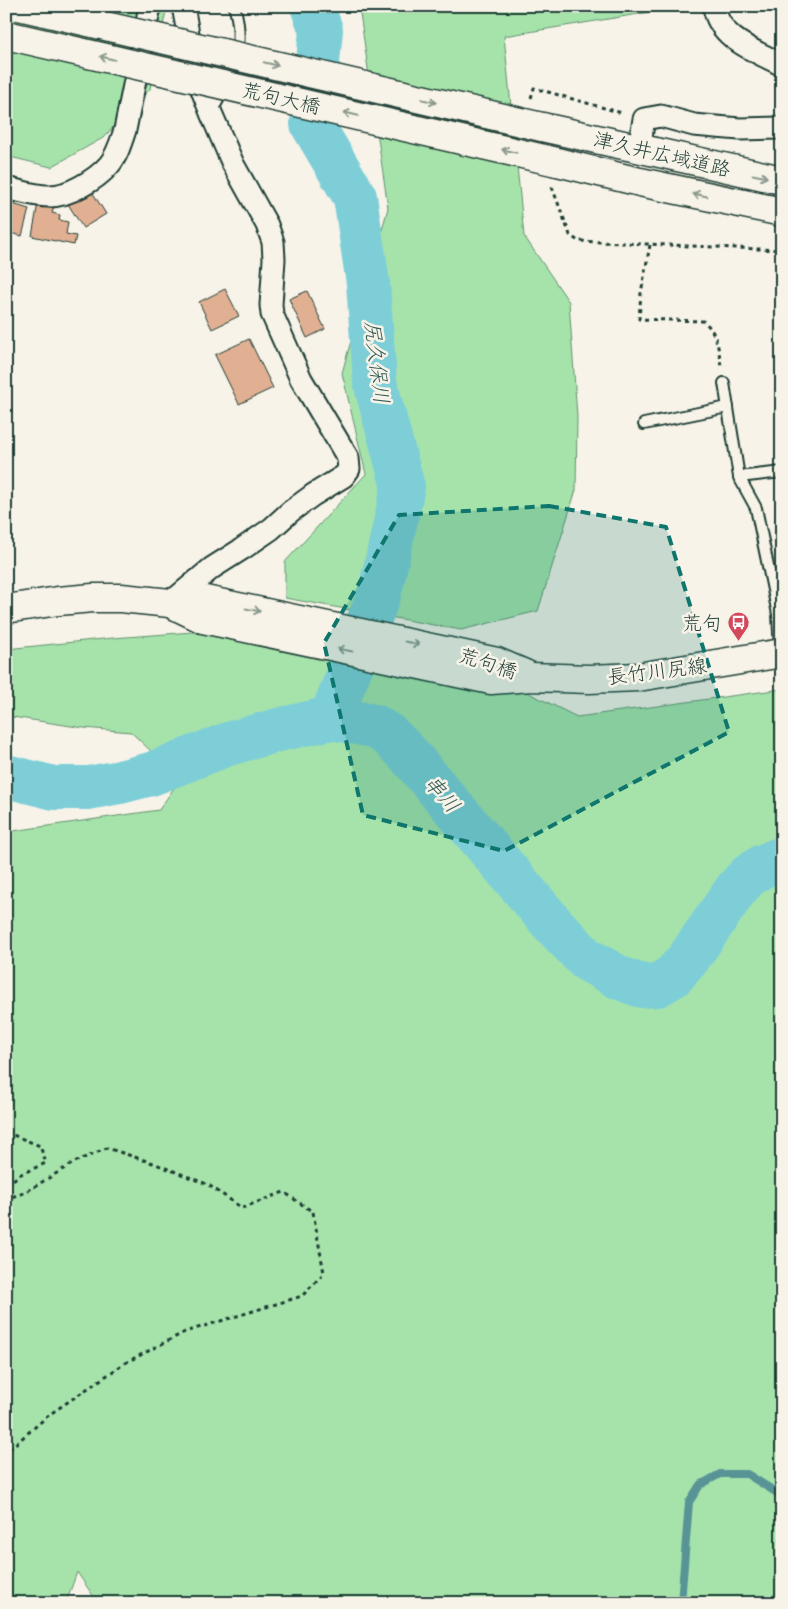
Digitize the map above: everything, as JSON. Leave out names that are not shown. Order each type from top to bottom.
[{"type":"main road","name":"荒句大橋","points":[[19,6],[542,127]]},
{"type":"main road","name":"荒句大橋","points":[[6,35],[555,175]]},
{"type":"main road","name":"津久井広域道路","points":[[542,127],[782,180]]},
{"type":"main road","name":"津久井広域道路","points":[[555,175],[640,182],[782,212]]},
{"type":"main road","points":[[6,609],[58,601],[100,598],[136,599],[170,603]]},
{"type":"main road","name":"荒句橋","points":[[170,603],[490,680],[530,677]]},
{"type":"main road","name":"長竹川尻線","points":[[530,677],[588,679],[638,677],[781,653]]},
{"type":"street","points":[[6,188],[50,197],[64,194],[86,183],[109,165],[118,150],[125,130],[150,6]]},
{"type":"street","points":[[170,603],[212,568],[271,529],[291,511],[344,476],[348,469],[348,458],[301,379],[272,314],[273,242],[267,225],[233,164],[195,72],[183,6]]},
{"type":"street","points":[[714,6],[719,25],[731,37],[782,65]]},
{"type":"street","points":[[639,149],[644,120],[660,116],[694,125],[740,129],[782,128]]},
{"type":"lane","points":[[211,113],[232,72],[238,48],[238,20],[234,6]]},
{"type":"lane","points":[[724,383],[739,478],[756,508],[778,614],[781,653]]},
{"type":"lane","points":[[644,424],[728,407]]},
{"type":"lane","points":[[739,478],[782,472]]},
{"type":"path","points":[[534,88],[644,120]]},
{"type":"path","points":[[555,175],[570,235],[578,241],[782,250]]},
{"type":"path","points":[[650,245],[641,293],[639,319],[703,321],[714,333],[720,357]]},
{"type":"path","points":[[6,1132],[40,1146],[46,1163],[21,1174],[6,1185]]},
{"type":"path","points":[[6,1195],[8,1198],[24,1193],[75,1162],[107,1148],[207,1184],[242,1208],[284,1192],[313,1212],[324,1273],[302,1296],[185,1332],[125,1363],[50,1414],[6,1452]]},
{"type":"highlighted area","points":[[549,506],[666,527],[729,732],[504,851],[363,815],[324,643],[399,515]]},
{"type":"green space","points":[[12,6],[167,6],[150,89],[103,138],[51,167],[6,156],[6,31]]},
{"type":"green space","points":[[359,6],[656,6],[651,12],[504,36],[524,236],[569,302],[577,416],[576,490],[538,611],[461,630],[285,598],[285,562],[366,474],[342,373],[388,208]]},
{"type":"green space","points":[[273,626],[458,658],[577,717],[782,689],[782,1603],[98,1603],[77,1572],[66,1603],[6,1603],[6,832],[159,810],[180,779],[131,732],[84,728],[6,716],[6,649],[113,638]]},
{"type":"building","points":[[91,190],[106,214],[83,228],[68,204]]},
{"type":"building","points":[[6,202],[29,209],[22,236],[6,232]]},
{"type":"building","points":[[38,203],[54,207],[52,213],[60,215],[59,220],[68,222],[66,234],[76,236],[74,245],[32,236]]},
{"type":"building","points":[[225,289],[239,316],[212,329],[199,302]]},
{"type":"building","points":[[307,291],[325,329],[307,338],[289,299]]},
{"type":"building","points":[[249,339],[273,388],[239,404],[215,355]]},
{"type":"waterway","name":"尻久保川","points":[[312,6],[321,30],[312,124],[355,197],[368,283],[375,382],[403,487],[380,592],[331,718]]},
{"type":"waterway","name":"串川","points":[[6,776],[54,788],[88,788],[151,774],[228,744],[331,718],[374,726],[390,736],[407,753],[551,922],[586,959],[620,978],[641,986],[658,985],[673,976],[688,959],[737,888],[748,876],[763,866],[782,858]]},
{"type":"waterway","points":[[681,1603],[689,1502],[700,1485],[720,1474],[747,1474],[782,1496]]},
{"type":"place","name":"荒句","points":[[738,642]]}]
